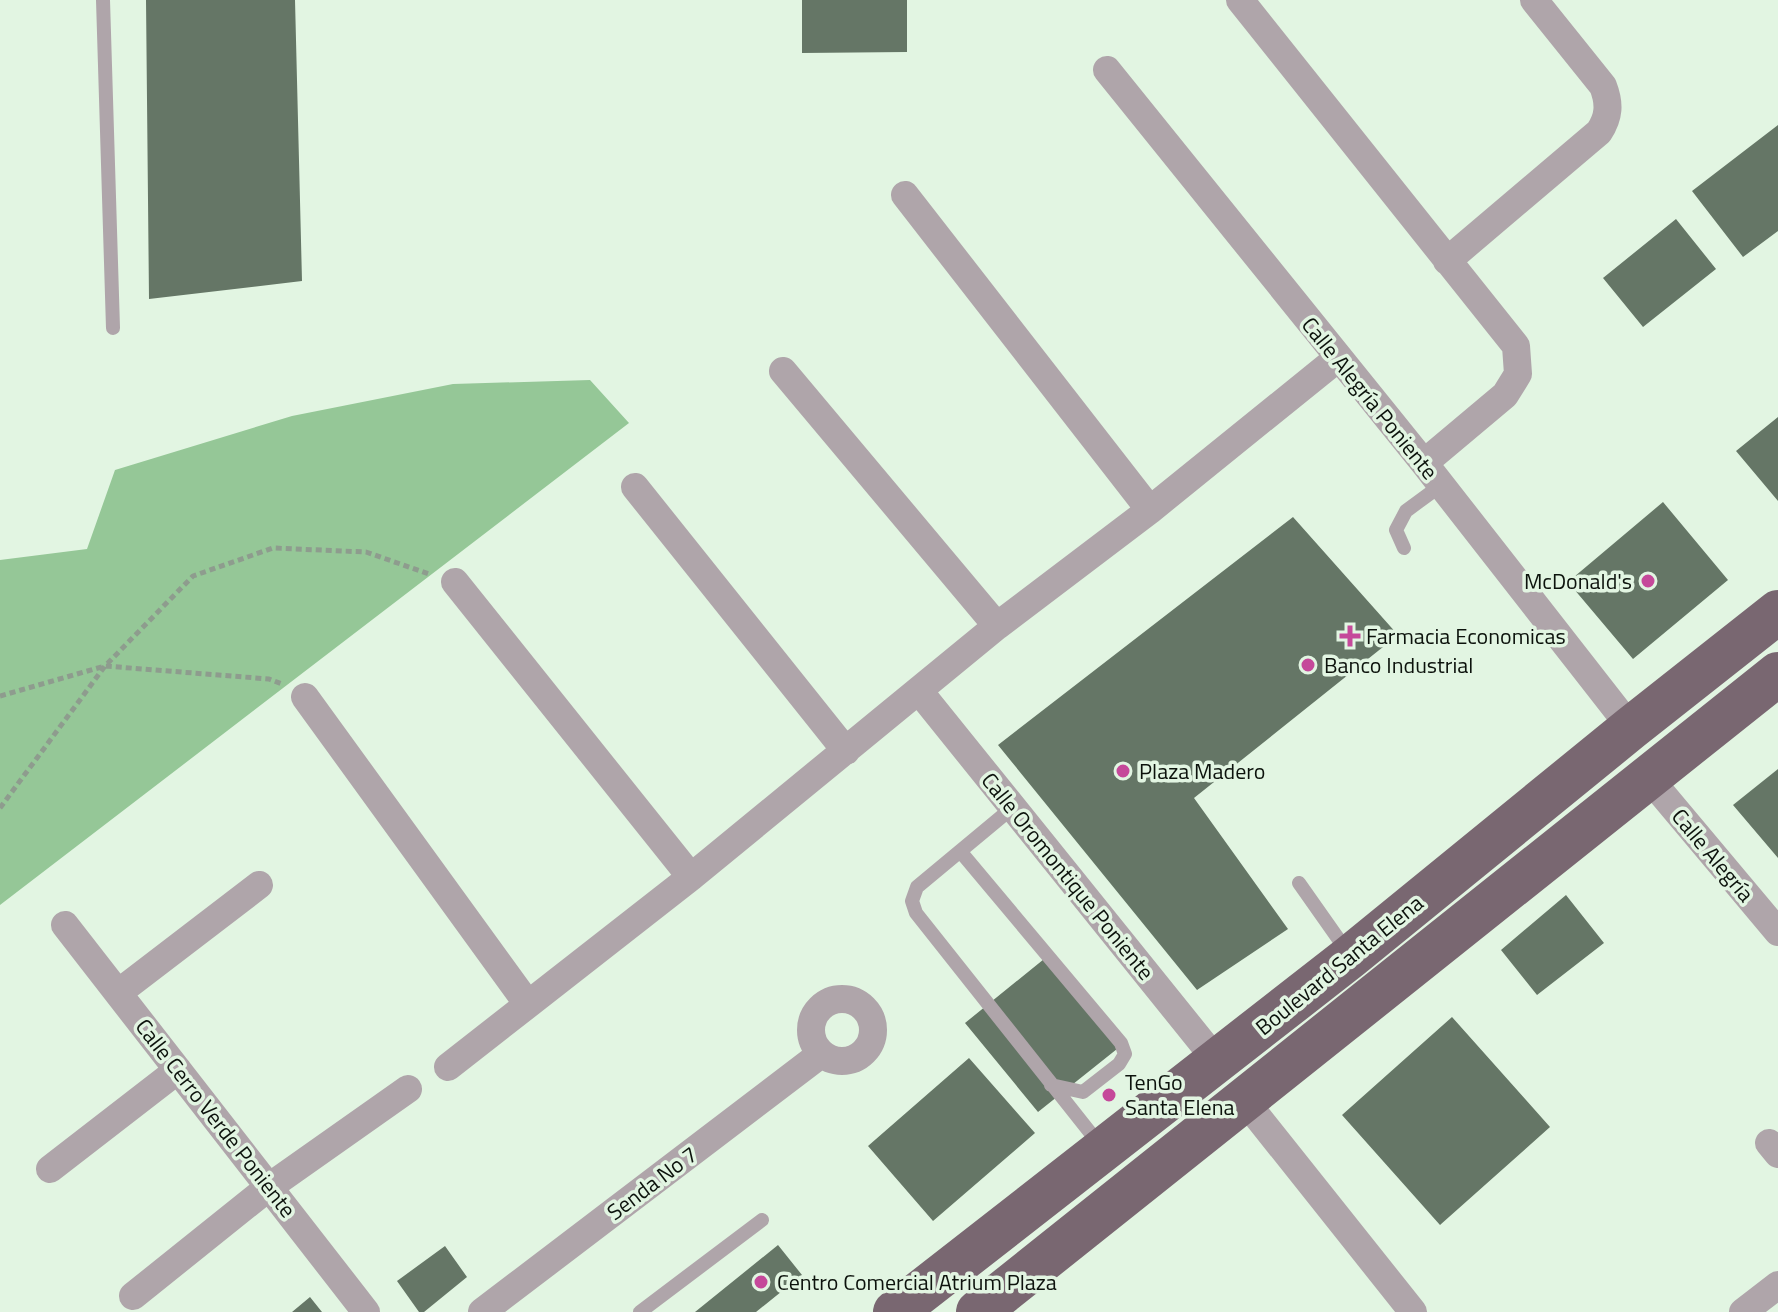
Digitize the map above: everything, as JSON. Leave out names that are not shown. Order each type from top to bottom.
[{"type":"main road","name":"Boulevard Santa Elena","points":[[895,1312],[1350,957],[1764,624]]},
{"type":"main road","points":[[1648,777],[1645,766],[1652,748],[1741,668],[1764,624]]},
{"type":"main road","points":[[978,1312],[1778,674]]},
{"type":"main road","points":[[1530,872],[1536,847],[1629,769],[1636,757],[1637,740],[1631,728]]},
{"type":"street","points":[[1240,0],[1516,346],[1518,374],[1505,395],[1424,463]]},
{"type":"street","points":[[1447,261],[1599,132],[1606,122],[1608,98],[1603,86],[1534,0]]},
{"type":"street","name":"Calle Alegría Poniente","points":[[1107,70],[1424,463],[1631,728]]},
{"type":"street","points":[[905,195],[1150,510]]},
{"type":"street","points":[[448,1067],[691,877],[997,626],[1150,510],[1338,358]]},
{"type":"street","points":[[783,371],[997,626]]},
{"type":"street","points":[[635,487],[846,751]]},
{"type":"street","points":[[455,582],[691,877]]},
{"type":"street","name":"Calle Oromontique Poniente","points":[[919,691],[1217,1061]]},
{"type":"street","points":[[305,697],[527,1003]]},
{"type":"street","name":"Calle Alegría","points":[[1648,777],[1778,932]]},
{"type":"street","points":[[118,993],[259,885]]},
{"type":"street","name":"Calle Cerro Verde Poniente","points":[[65,925],[366,1312]]},
{"type":"street","name":"Senda No 7","points":[[482,1312],[821,1054]]},
{"type":"street","points":[[50,1169],[178,1070]]},
{"type":"street","points":[[133,1296],[269,1187],[408,1089]]},
{"type":"street","points":[[1245,1101],[1413,1312]]},
{"type":"street","points":[[1743,1312],[1778,1285]]},
{"type":"lane","points":[[103,0],[113,328]]},
{"type":"lane","points":[[1404,548],[1396,530],[1406,511],[1440,486]]},
{"type":"lane","points":[[1012,808],[917,887],[912,901],[916,913],[1049,1084],[1104,1149]]},
{"type":"lane","points":[[960,851],[1121,1043],[1125,1054],[1119,1064],[1083,1092],[1049,1084]]},
{"type":"lane","points":[[1299,883],[1350,957]]},
{"type":"lane","points":[[640,1312],[762,1220]]},
{"type":"path","points":[[0,808],[105,666],[193,576],[273,548],[366,552],[455,582]]},
{"type":"path","points":[[0,696],[105,666],[269,679],[305,697]]},
{"type":"green space","points":[[590,380],[629,423],[0,905],[0,560],[87,549],[115,470],[292,416],[453,384]]},
{"type":"building","points":[[146,0],[295,0],[302,281],[149,299]]},
{"type":"building","points":[[802,0],[907,0],[907,52],[802,53]]},
{"type":"building","points":[[1778,125],[1778,231],[1743,257],[1692,191]]},
{"type":"building","points":[[1676,219],[1716,269],[1643,327],[1603,278]]},
{"type":"building","points":[[1778,417],[1778,501],[1736,451]]},
{"type":"building","name":"McDonald's","points":[[1663,502],[1728,580],[1633,659],[1568,582]]},
{"type":"building","name":"Plaza Madero","points":[[1293,517],[1398,635],[1194,798],[1288,929],[1197,990],[998,745]]},
{"type":"building","points":[[1778,769],[1778,858],[1733,805]]},
{"type":"building","points":[[1566,895],[1604,943],[1537,995],[1501,950]]},
{"type":"building","points":[[1049,955],[1122,1045],[1038,1112],[965,1023]]},
{"type":"building","points":[[1452,1017],[1550,1127],[1440,1225],[1342,1115]]},
{"type":"building","points":[[969,1058],[1035,1133],[933,1221],[868,1146]]},
{"type":"building","points":[[778,1245],[802,1275],[756,1312],[695,1312]]},
{"type":"building","points":[[445,1246],[467,1277],[424,1312],[419,1312],[397,1281]]},
{"type":"building","points":[[310,1297],[322,1312],[292,1312]]},
{"type":"place","name":"McDonald's","points":[[1648,581]]},
{"type":"place","name":"Farmacia Economicas","points":[[1350,636]]},
{"type":"place","name":"Banco Industrial","points":[[1308,665]]},
{"type":"place","name":"Plaza Madero","points":[[1123,771]]},
{"type":"place","name":"TenGo Santa Elena","points":[[1109,1095]]},
{"type":"place","name":"Centro Comercial Atrium Plaza","points":[[761,1282]]}]
